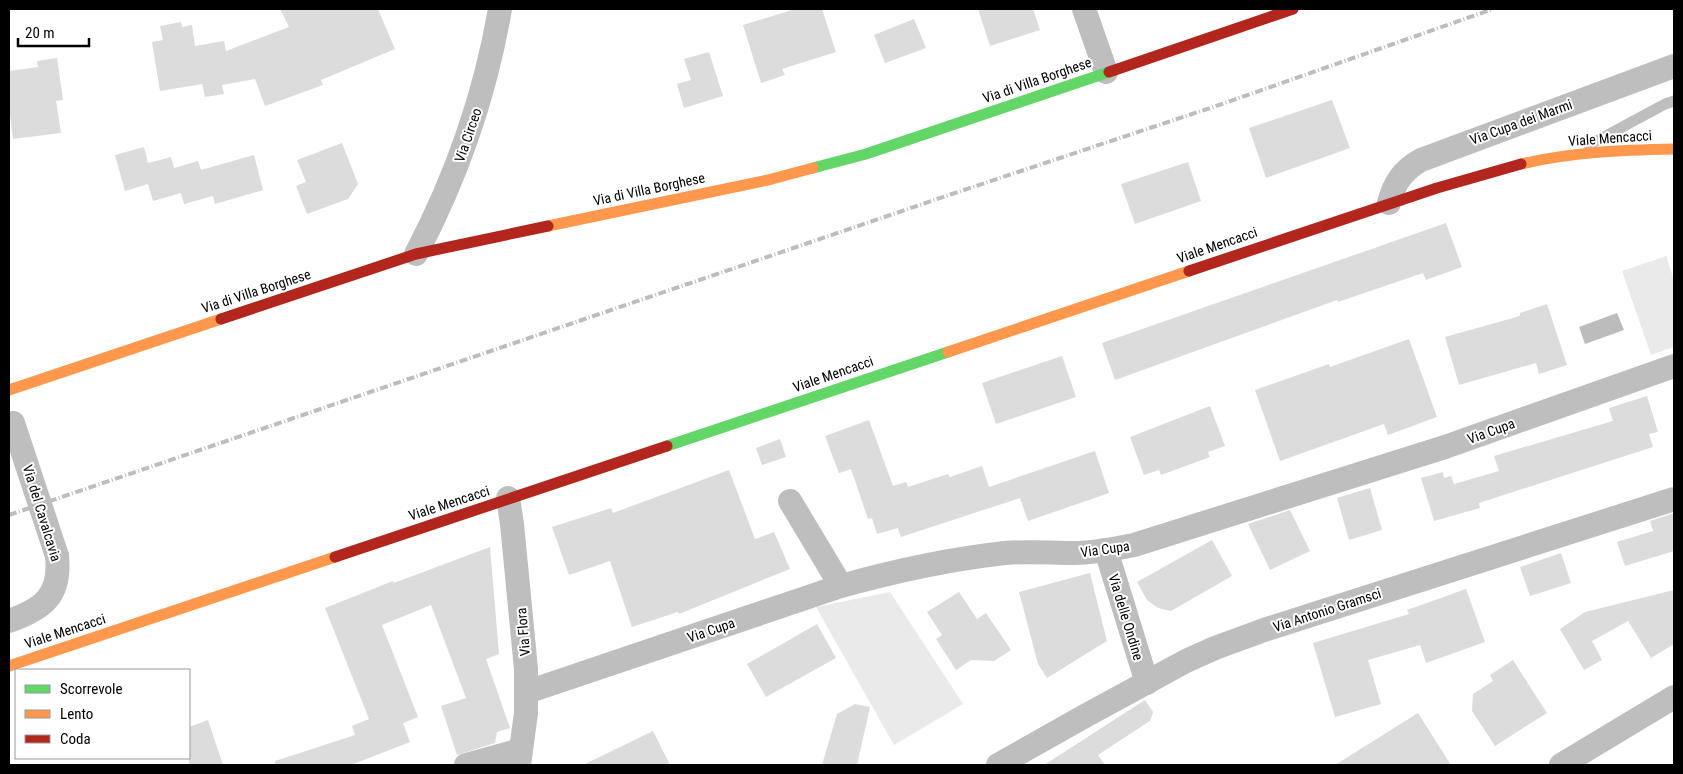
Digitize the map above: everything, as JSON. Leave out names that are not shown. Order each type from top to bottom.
[{"type":"main road","name":"Via di Villa Borghese","points":[[9,390],[416,254],[798,173],[873,152],[1294,9]]},
{"type":"main road","name":"Viale Mencacci","points":[[9,666],[1389,203],[1480,175],[1569,155],[1608,151],[1674,149]]},
{"type":"street","name":"Via Circeo","points":[[416,254],[444,199],[472,123],[488,68],[500,9]]},
{"type":"street","points":[[1084,9],[1106,72]]},
{"type":"street","name":"Via Cupa dei Marmi","points":[[1389,203],[1400,176],[1421,160],[1674,66]]},
{"type":"street","name":"Via Cupa","points":[[527,692],[841,586],[920,566],[1006,553],[1074,553],[1106,550],[1144,542],[1445,447],[1674,366]]},
{"type":"street","name":"Via del Cavalcavia","points":[[9,621],[36,610],[49,598],[58,578],[57,556],[11,417]]},
{"type":"street","name":"Via Flora","points":[[508,498],[525,646],[527,692],[520,758]]},
{"type":"street","name":"Via Antonio Gramsci","points":[[998,765],[1084,716],[1208,651],[1248,636],[1674,500]]},
{"type":"street","points":[[790,501],[841,586]]},
{"type":"street","name":"Via delle Ondine","points":[[1106,550],[1147,683]]},
{"type":"street","points":[[1561,765],[1674,697]]},
{"type":"street","points":[[466,765],[520,758]]},
{"type":"lane","points":[[1569,155],[1674,101]]},
{"type":"shaded area","points":[[1666,256],[1674,280],[1674,347],[1651,355],[1622,271]]},
{"type":"shaded area","points":[[1617,313],[1624,330],[1585,344],[1579,327]]},
{"type":"shaded area","points":[[890,592],[963,704],[894,745],[816,607]]},
{"type":"building","points":[[280,9],[378,9],[395,49],[321,80],[323,85],[265,106],[255,79],[222,85],[224,94],[205,97],[202,84],[160,91],[152,42],[163,40],[160,26],[181,22],[182,27],[192,25],[195,46],[224,41],[226,51],[289,27]]},
{"type":"building","points":[[795,9],[822,9],[836,52],[782,69],[785,75],[761,83],[743,25]]},
{"type":"building","points":[[978,9],[1033,9],[1040,30],[990,46]]},
{"type":"building","points":[[914,19],[926,48],[885,63],[874,35]]},
{"type":"building","points":[[709,52],[723,96],[684,108],[677,84],[691,80],[684,59]]},
{"type":"building","points":[[57,58],[63,100],[56,101],[61,133],[13,139],[9,106],[9,71],[38,67],[37,61]]},
{"type":"building","points":[[1332,100],[1350,148],[1266,178],[1249,128]]},
{"type":"building","points":[[342,143],[358,184],[348,199],[307,214],[296,186],[306,182],[297,160]]},
{"type":"building","points":[[144,147],[148,163],[171,157],[174,168],[198,161],[201,170],[254,155],[263,190],[215,204],[213,196],[184,204],[181,193],[153,201],[148,184],[125,191],[115,155]]},
{"type":"building","points":[[1188,162],[1201,201],[1135,224],[1121,184]]},
{"type":"building","points":[[1446,223],[1462,267],[1426,280],[1423,273],[1338,302],[1337,300],[1115,380],[1102,343]]},
{"type":"building","points":[[1547,304],[1567,365],[1539,374],[1536,363],[1459,385],[1445,337],[1520,316],[1520,313]]},
{"type":"building","points":[[1409,339],[1437,417],[1388,435],[1384,424],[1280,461],[1255,390],[1329,364],[1330,367]]},
{"type":"building","points":[[1062,356],[1076,397],[996,424],[982,383]]},
{"type":"building","points":[[1647,396],[1658,432],[1649,434],[1653,447],[1479,503],[1480,508],[1434,521],[1421,478],[1443,472],[1444,478],[1451,476],[1454,484],[1499,471],[1494,456],[1613,421],[1609,408]]},
{"type":"building","points":[[1210,406],[1225,446],[1208,452],[1210,457],[1161,475],[1159,470],[1144,475],[1130,437]]},
{"type":"building","points":[[869,420],[893,486],[906,482],[908,487],[948,474],[950,477],[982,466],[989,487],[1095,451],[1109,493],[1028,521],[1020,498],[901,537],[898,528],[877,534],[872,518],[868,519],[851,469],[839,473],[825,436]]},
{"type":"building","points":[[780,439],[786,457],[762,465],[756,448]]},
{"type":"building","points":[[729,470],[755,539],[774,532],[790,569],[679,614],[678,612],[632,627],[610,561],[569,575],[552,527],[611,508],[613,513]]},
{"type":"building","points":[[1370,488],[1382,530],[1349,540],[1337,498]]},
{"type":"building","points":[[1290,510],[1310,551],[1270,570],[1248,524]]},
{"type":"building","points":[[1674,513],[1674,551],[1625,566],[1617,542],[1653,531],[1650,521]]},
{"type":"building","points":[[1212,540],[1232,576],[1171,611],[1158,608],[1147,600],[1137,582]]},
{"type":"building","points":[[490,547],[499,654],[486,659],[510,728],[497,732],[495,743],[457,755],[441,706],[466,698],[431,605],[382,625],[418,717],[403,723],[410,742],[351,765],[275,765],[275,761],[355,735],[352,726],[369,719],[325,608],[393,581],[394,583]]},
{"type":"building","points":[[1561,553],[1571,583],[1530,596],[1520,567]]},
{"type":"building","points":[[1090,573],[1107,641],[1047,678],[1038,664],[1019,592]]},
{"type":"building","points":[[1466,589],[1485,642],[1426,663],[1420,645],[1368,660],[1381,704],[1335,717],[1313,643],[1409,614],[1407,610]]},
{"type":"building","points":[[1674,590],[1674,644],[1651,658],[1628,621],[1592,641],[1602,660],[1584,670],[1560,629],[1585,612]]},
{"type":"building","points":[[959,592],[977,619],[986,613],[1011,650],[994,661],[971,660],[956,670],[936,639],[942,635],[927,612]]},
{"type":"building","points":[[817,624],[836,658],[766,697],[747,664]]},
{"type":"building","points":[[1513,660],[1547,713],[1495,746],[1472,711],[1473,694],[1493,681],[1490,675]]},
{"type":"building","points":[[1145,700],[1153,712],[1150,721],[1098,755],[1105,765],[1044,765]]},
{"type":"building","points":[[855,704],[870,707],[857,765],[822,765],[837,714]]},
{"type":"building","points":[[1418,713],[1451,765],[1335,765]]},
{"type":"building","points":[[208,720],[223,765],[189,765],[190,727]]},
{"type":"building","points":[[653,731],[670,765],[583,765]]},
{"type":"railway","points":[[9,515],[1219,105],[1493,9]]},
{"type":"traffic: fast","points":[[813,168],[866,154],[1109,72]]},
{"type":"traffic: fast","points":[[667,446],[948,352]]},
{"type":"traffic: slow","points":[[1521,164],[1597,152],[1674,149]]},
{"type":"traffic: slow","points":[[548,226],[768,180],[813,168]]},
{"type":"traffic: slow","points":[[948,352],[1189,271]]},
{"type":"traffic: slow","points":[[9,390],[221,319]]},
{"type":"traffic: slow","points":[[9,666],[335,557]]},
{"type":"traffic: jam","points":[[1109,72],[1293,9]]},
{"type":"traffic: jam","points":[[1189,271],[1437,188],[1521,164]]},
{"type":"traffic: jam","points":[[221,319],[416,254],[548,226]]},
{"type":"traffic: jam","points":[[335,557],[667,446]]}]
